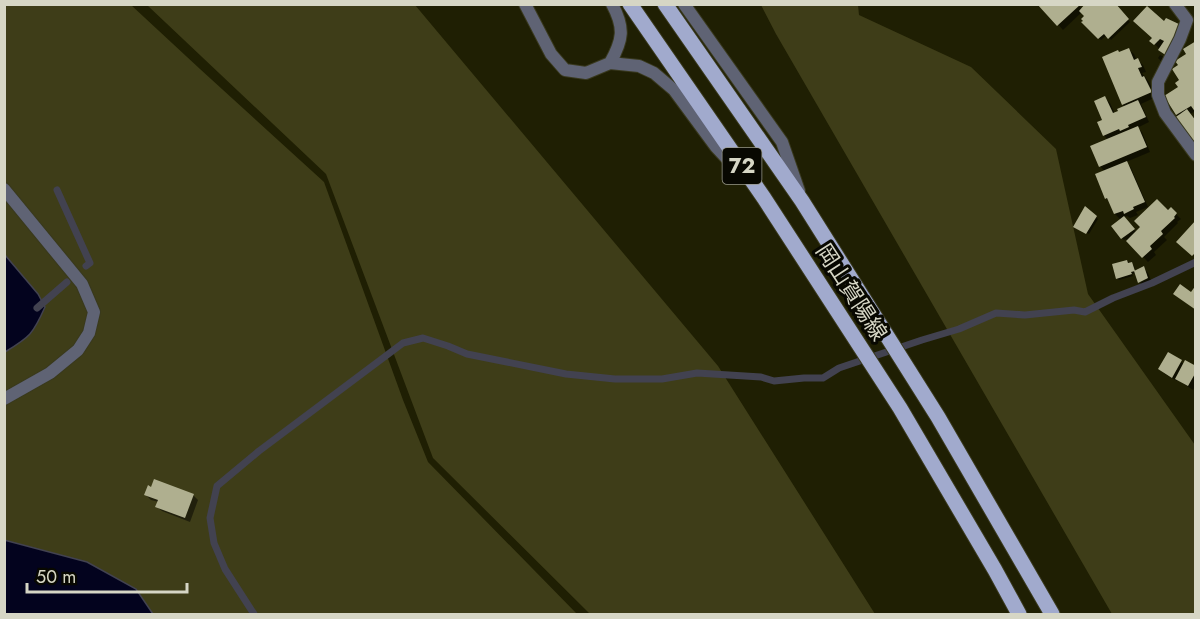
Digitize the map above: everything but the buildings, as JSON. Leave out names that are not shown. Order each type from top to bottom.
[{"type":"main road","name":"岡山賀陽線","points":[[630,4],[764,198],[900,408],[1019,615]]},
{"type":"main road","name":"岡山賀陽線","points":[[665,4],[802,201],[874,314],[938,417],[1052,615]]},
{"type":"street","points":[[525,4],[551,54],[565,70],[586,73],[610,63],[639,66],[654,73],[674,90],[716,147],[764,198]]},
{"type":"street","points":[[610,63],[621,42],[622,30],[612,4]]},
{"type":"street","points":[[684,4],[782,142],[802,201]]},
{"type":"street","points":[[1175,4],[1187,20],[1158,82],[1158,95],[1165,113],[1196,155]]},
{"type":"street","points":[[4,189],[82,284],[94,312],[89,333],[78,350],[50,373],[4,399]]},
{"type":"shaded area","points":[[4,5],[131,5],[324,182],[403,400],[428,462],[577,614],[5,614]]},
{"type":"shaded area","points":[[147,5],[415,5],[718,366],[875,614],[590,614],[433,458],[326,174]]},
{"type":"shaded area","points":[[761,5],[858,5],[859,15],[971,67],[1056,149],[1088,294],[1195,445],[1195,614],[1112,614]]},
{"type":"water","points":[[5,255],[38,294],[45,307],[30,334],[5,352]]},
{"type":"water","points":[[4,540],[87,562],[136,589],[153,614],[5,614]]},
{"type":"waterway","points":[[57,190],[90,263],[86,266]]},
{"type":"waterway","points":[[254,614],[225,569],[214,543],[210,518],[217,486],[259,451],[403,343],[423,338],[467,354],[566,374],[615,379],[662,379],[697,373],[761,377],[774,381],[823,378],[839,368],[959,329],[996,313],[1025,315],[1074,310],[1085,312],[1196,262]]},
{"type":"waterway","points":[[37,308],[67,282]]}]
